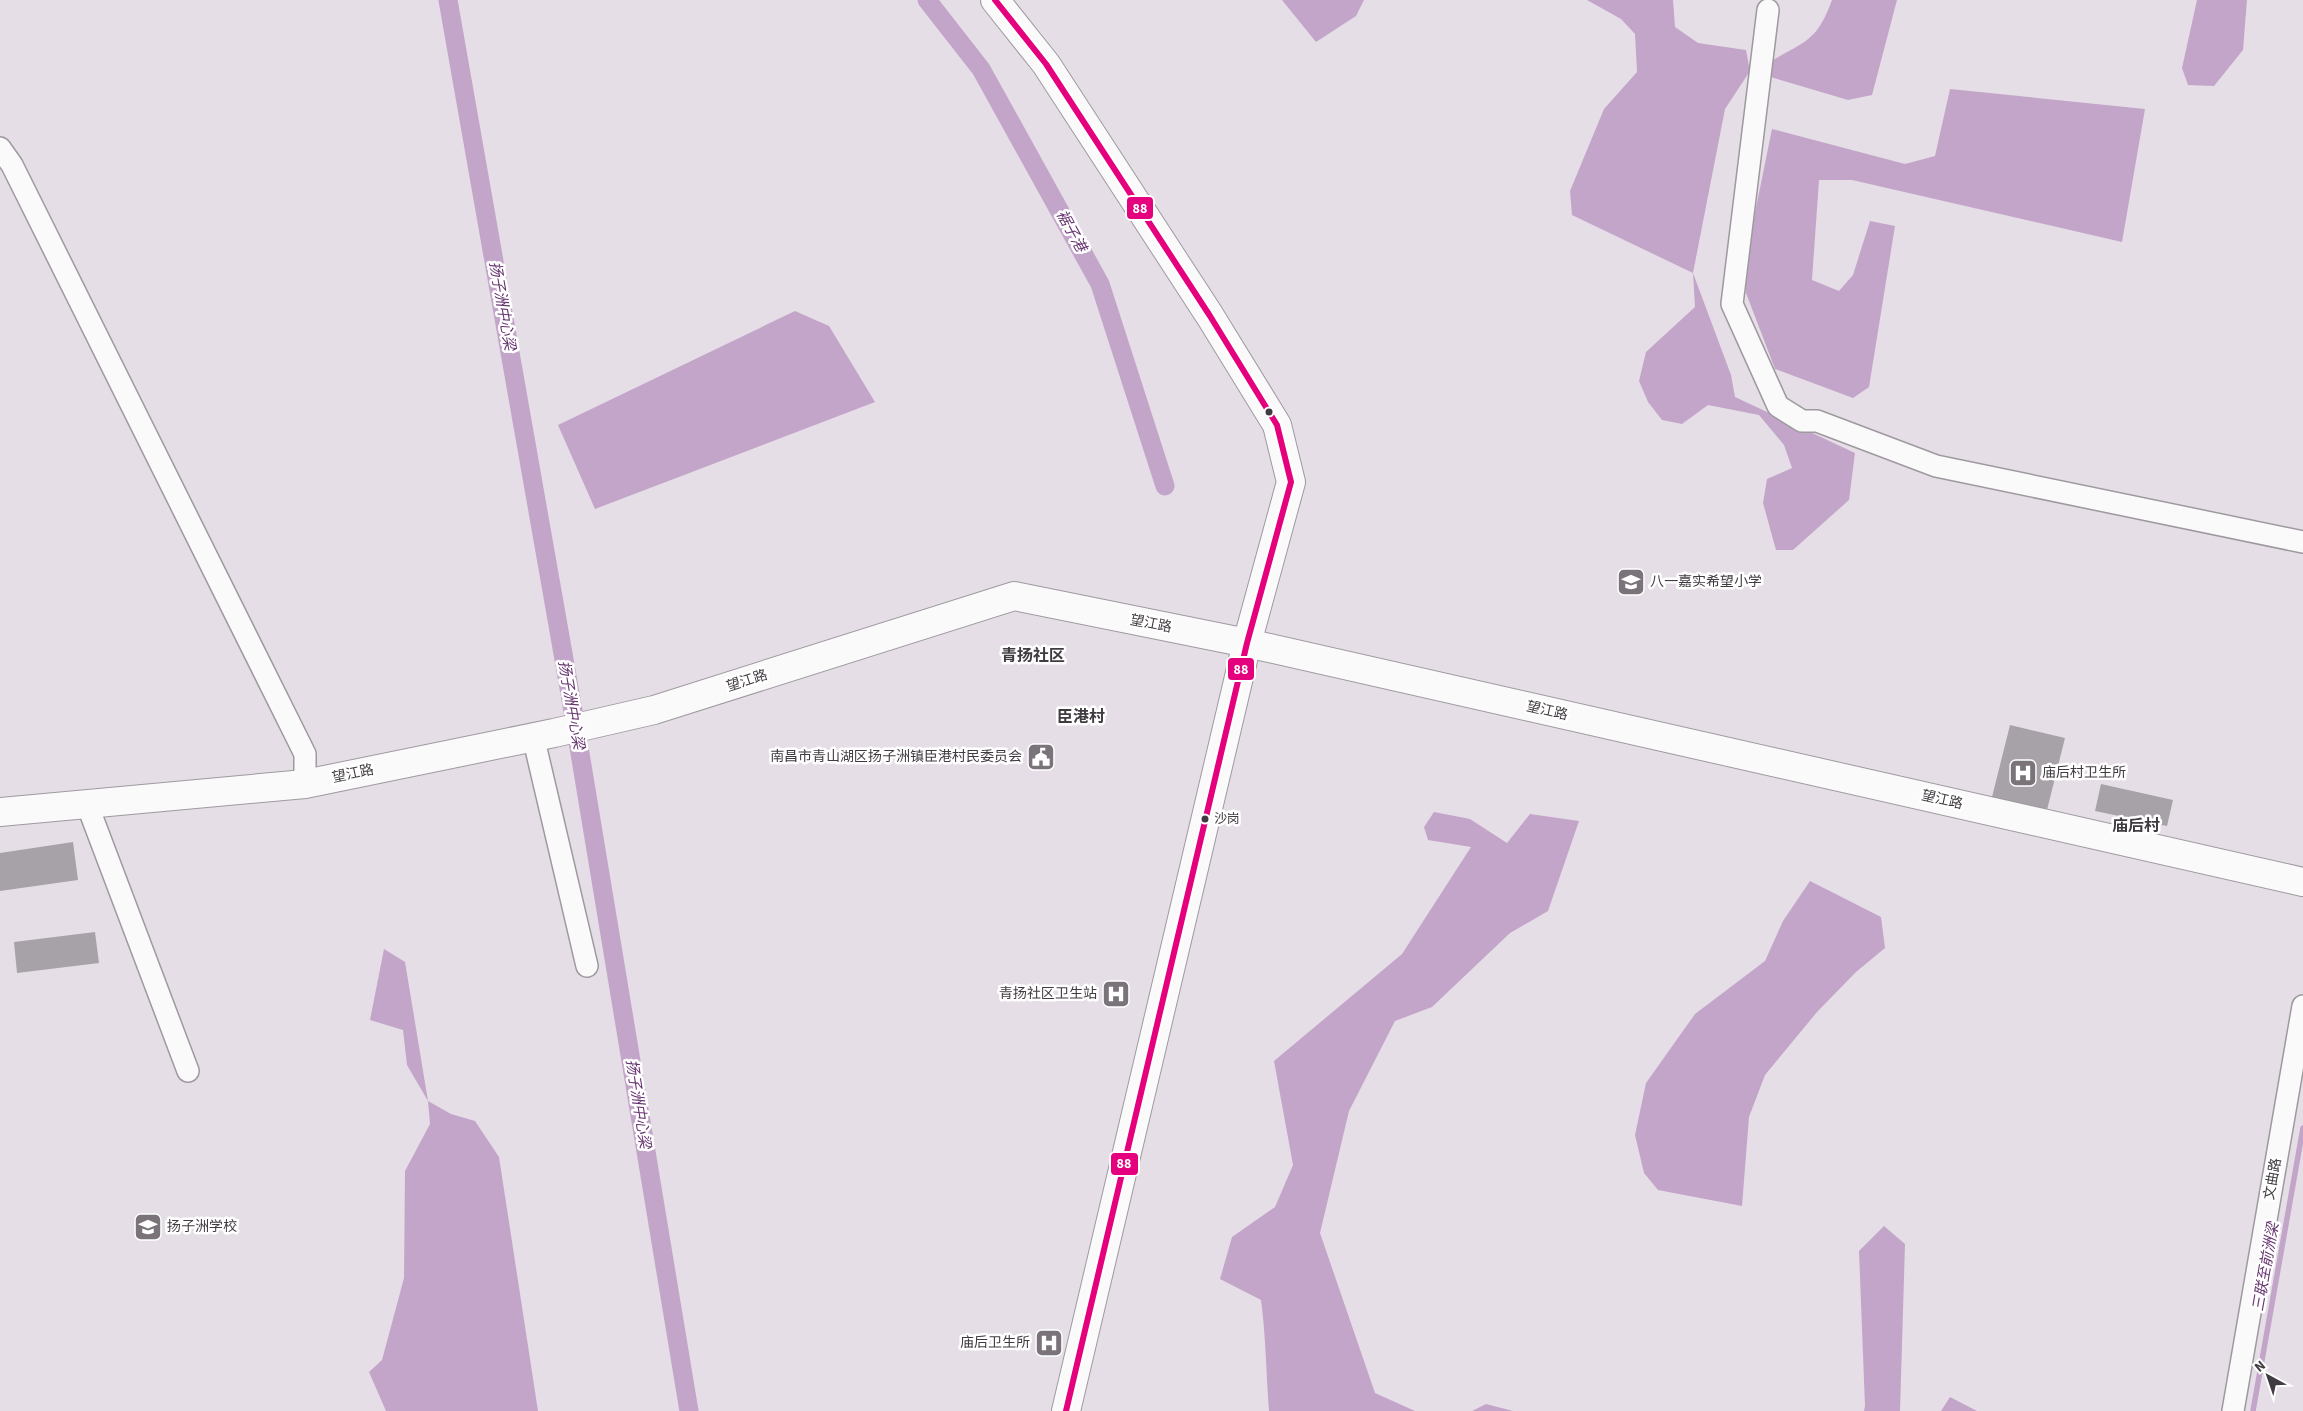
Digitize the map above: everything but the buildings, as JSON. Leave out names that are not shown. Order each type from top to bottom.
[{"type":"street","points":[[995,0],[1046,64],[1210,316],[1277,425],[1291,482],[1247,643],[1066,1411]]},
{"type":"street","points":[[1768,10],[1732,304],[1778,406],[1802,422],[1817,422],[1936,466],[2303,542]]},
{"type":"street","points":[[0,148],[12,165],[305,754],[304,784]]},
{"type":"street","name":"望江路","points":[[0,812],[304,784],[599,724],[654,710],[1014,596],[1247,643],[2303,882]]},
{"type":"street","points":[[544,735],[587,966]]},
{"type":"street","points":[[88,804],[188,1071]]},
{"type":"street","name":"文曲路","points":[[2233,1411],[2303,1006]]},
{"type":"shaded area","points":[[1282,0],[1364,0],[1356,16],[1316,42]]},
{"type":"shaded area","points":[[1587,0],[1673,0],[1675,27],[1698,43],[1746,50],[1750,71],[1725,109],[1693,273],[1572,215],[1570,191],[1604,109],[1637,72],[1635,34],[1621,19]]},
{"type":"shaded area","points":[[1832,0],[1897,0],[1872,95],[1848,100],[1767,76],[1773,60],[1803,43],[1816,31],[1827,13]]},
{"type":"shaded area","points":[[2197,0],[2247,0],[2243,50],[2214,86],[2188,85],[2182,68]]},
{"type":"shaded area","points":[[1950,89],[2145,109],[2122,242],[1852,180],[1819,180],[1812,280],[1839,291],[1853,275],[1870,221],[1895,226],[1869,387],[1853,398],[1775,369],[1746,293],[1745,262],[1772,129],[1905,164],[1935,156]]},
{"type":"shaded area","points":[[1693,273],[1731,375],[1735,397],[1855,453],[1849,500],[1793,550],[1776,550],[1763,503],[1767,479],[1792,468],[1784,445],[1759,415],[1708,405],[1682,424],[1662,420],[1648,402],[1639,381],[1646,352],[1695,307]]},
{"type":"shaded area","points":[[795,311],[829,326],[875,402],[595,509],[558,425]]},
{"type":"shaded area","points":[[1434,812],[1470,819],[1507,843],[1530,814],[1579,821],[1548,911],[1510,933],[1432,1007],[1395,1021],[1349,1111],[1320,1233],[1375,1393],[1415,1411],[1269,1411],[1261,1300],[1220,1279],[1232,1237],[1275,1207],[1293,1165],[1274,1061],[1402,954],[1471,847],[1428,840],[1424,827]]},
{"type":"shaded area","points":[[1810,881],[1881,917],[1885,948],[1856,972],[1817,1012],[1765,1075],[1749,1117],[1742,1206],[1658,1190],[1644,1173],[1635,1135],[1646,1083],[1695,1014],[1765,961],[1783,921]]},
{"type":"shaded area","points":[[384,949],[405,962],[428,1101],[407,1065],[403,1030],[370,1020]]},
{"type":"shaded area","points":[[428,1101],[451,1114],[475,1121],[499,1157],[538,1411],[386,1411],[369,1372],[382,1360],[404,1278],[405,1171],[430,1124]]},
{"type":"shaded area","points":[[1884,1226],[1905,1244],[1900,1411],[1864,1411],[1859,1251]]},
{"type":"shaded area","points":[[1950,1397],[1977,1411],[1941,1411]]},
{"type":"shaded area","points":[[1486,1404],[1513,1411],[1472,1411]]},
{"type":"waterway","name":"扬子洲中心梁","points":[[448,0],[571,699],[689,1411]]},
{"type":"waterway","name":"裾子港","points":[[927,0],[981,69],[1100,284],[1165,486]]},
{"type":"waterway","name":"三联至前洲梁","points":[[2253,1411],[2303,1128]]},
{"type":"transit line","name":"88","points":[[995,0],[1046,64],[1210,316],[1277,425],[1291,482],[1247,643],[1066,1411]]},
{"type":"place","name":"八一嘉实希望小学","points":[[1631,582]]},
{"type":"place","name":"南昌市青山湖区扬子洲镇臣港村民委员会","points":[[1041,757]]},
{"type":"place","name":"庙后村卫生所","points":[[2023,773]]},
{"type":"place","name":"沙岗","points":[[1205,819]]},
{"type":"place","name":"青扬社区卫生站","points":[[1116,994]]},
{"type":"place","name":"扬子洲学校","points":[[148,1227]]},
{"type":"place","name":"庙后卫生所","points":[[1049,1343]]},
{"type":"district","name":"青扬社区","points":[[1033,656]]},
{"type":"district","name":"臣港村","points":[[1081,717]]},
{"type":"district","name":"庙后村","points":[[2136,826]]}]
